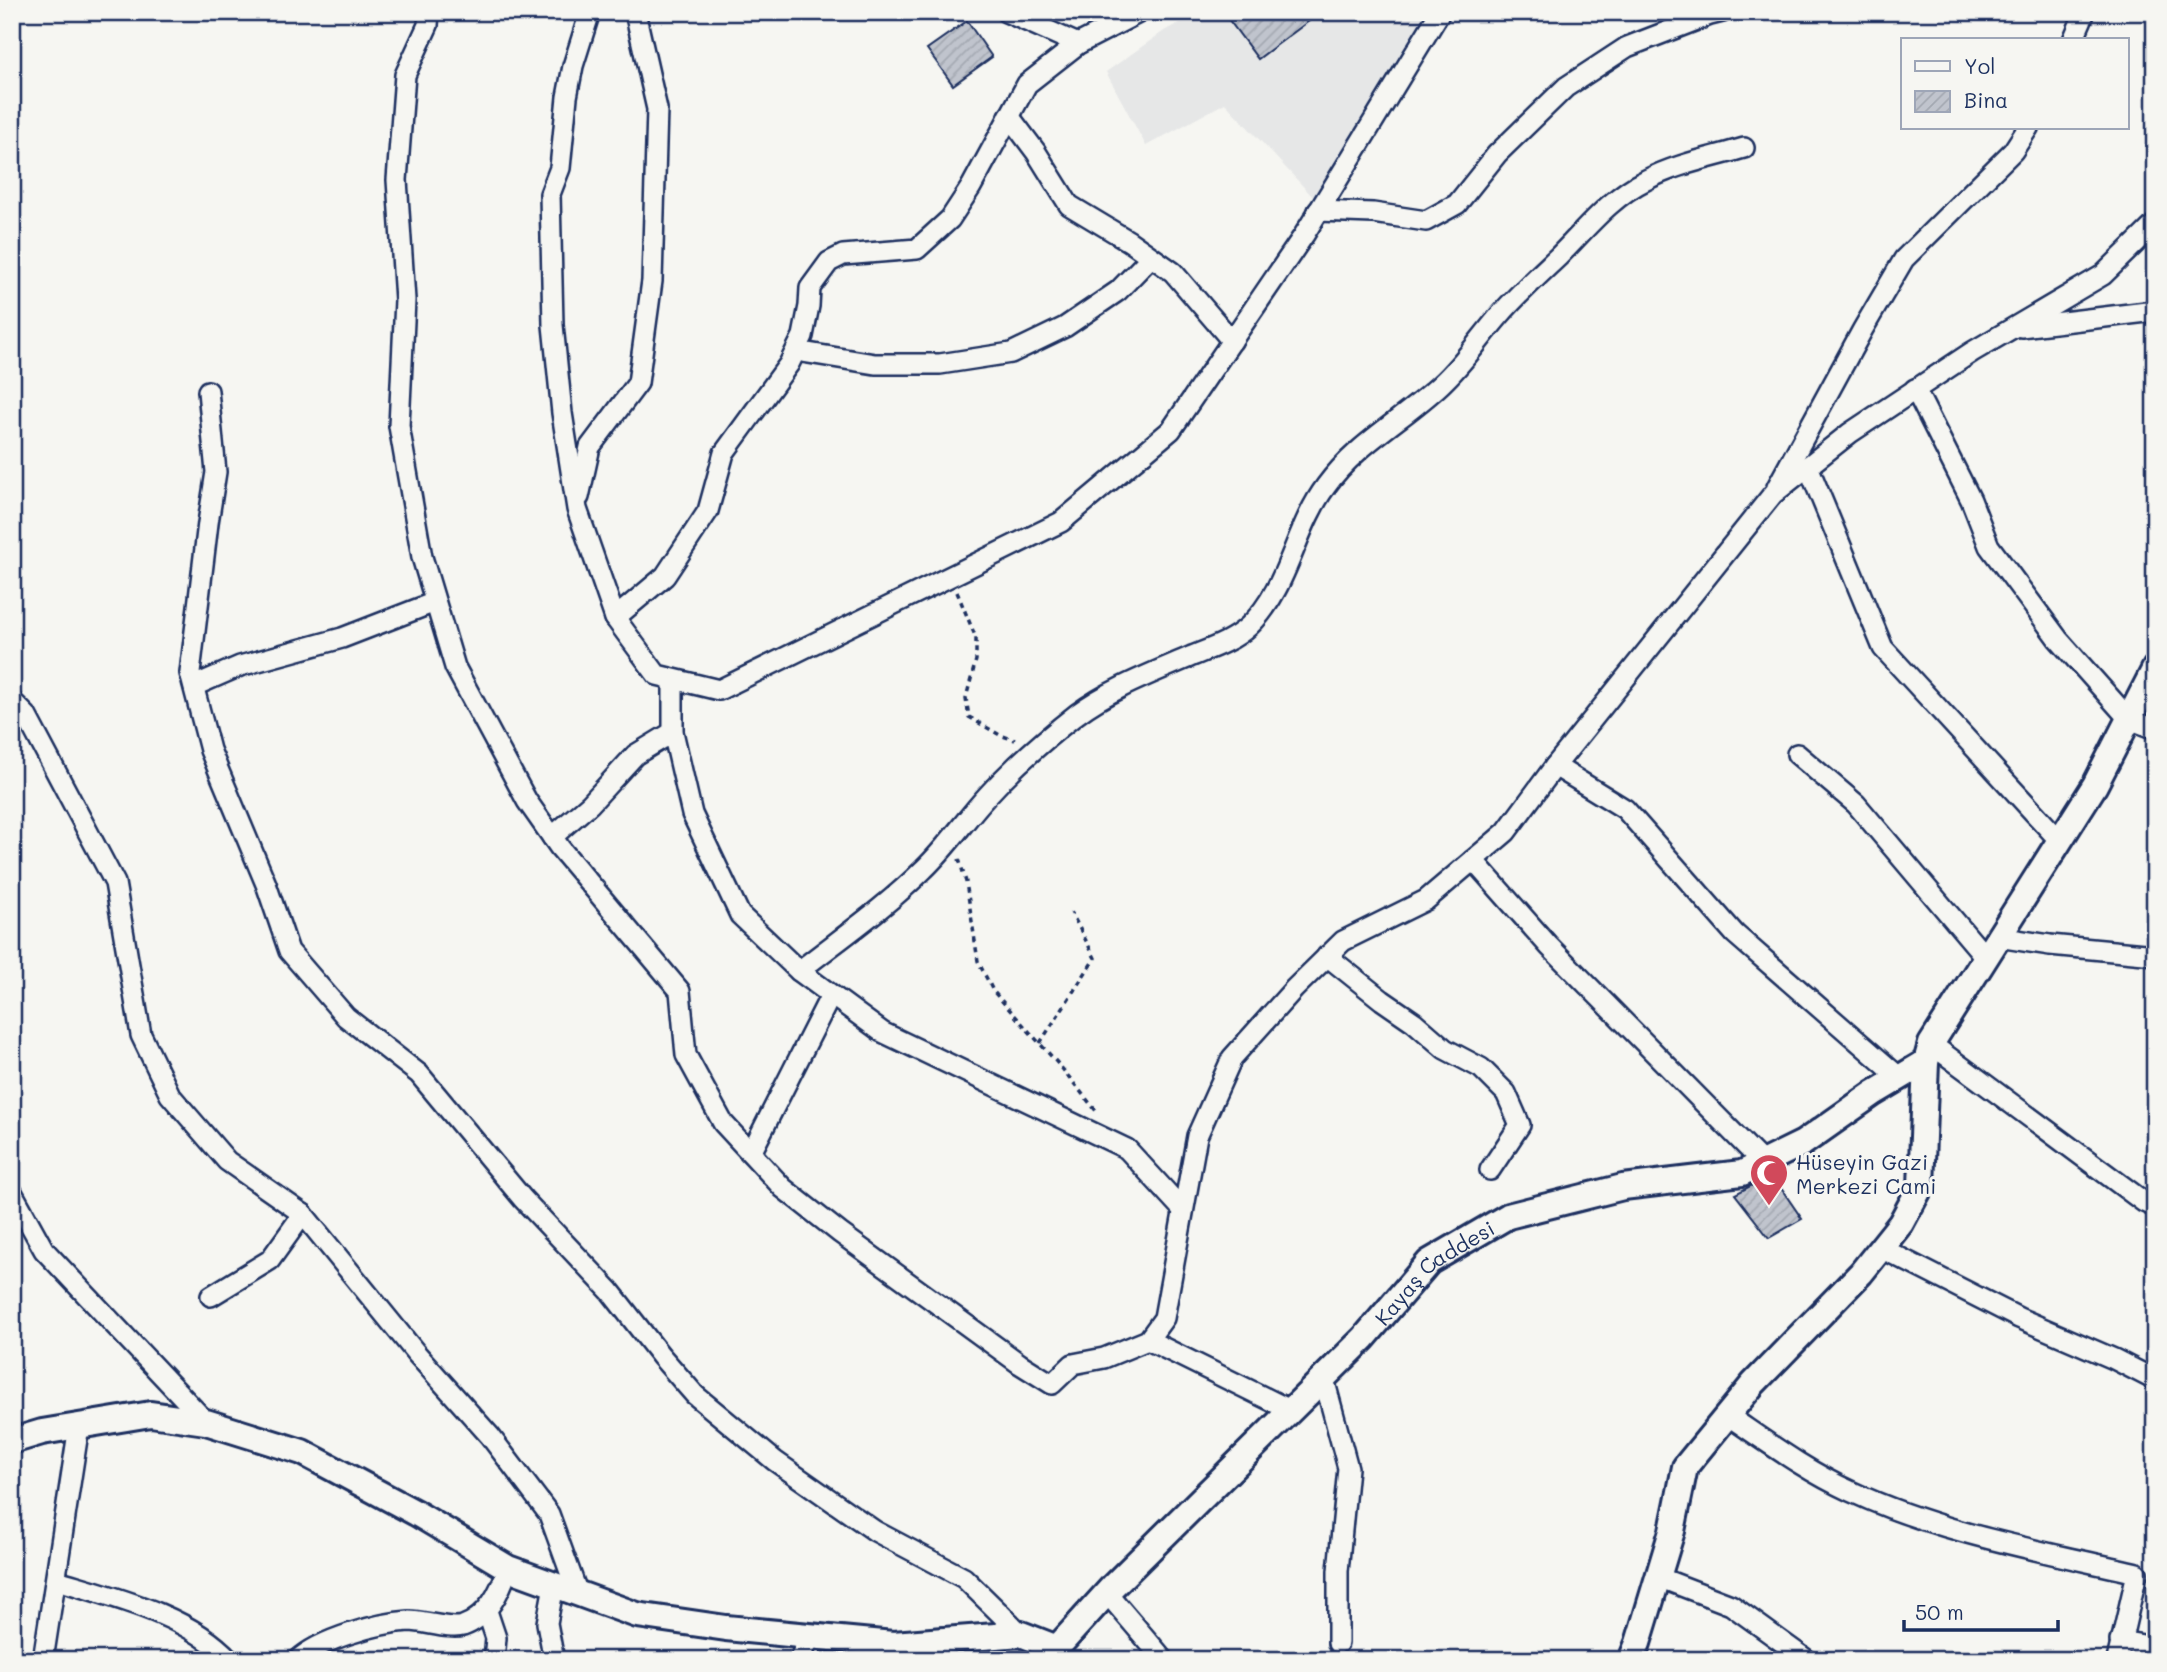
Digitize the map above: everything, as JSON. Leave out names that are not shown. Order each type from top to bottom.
[{"type":"street","points":[[429,12],[428,25],[405,75],[397,180],[405,300],[400,426],[422,557],[455,667],[527,801],[552,838],[680,991],[686,1055],[723,1123],[783,1188],[840,1233],[1020,1364],[1052,1384],[1073,1364],[1104,1358],[1147,1339],[1164,1318],[1197,1136],[1232,1058],[1343,941],[1426,900],[1506,832],[1555,766],[1773,494],[1863,329],[1905,259],[2013,151],[2027,130]]},
{"type":"street","points":[[590,12],[573,66],[559,168],[550,194],[553,325],[562,413],[577,509],[615,618],[657,675],[719,690],[1061,522],[1171,430],[1318,211],[1440,12]]},
{"type":"street","points":[[577,509],[590,447],[638,383],[652,281],[657,109],[635,12]]},
{"type":"street","points":[[1006,12],[1077,44]]},
{"type":"street","points":[[615,618],[665,576],[708,511],[724,453],[789,364],[803,336],[810,288],[829,262],[843,255],[917,249],[950,219],[971,187],[1027,83],[1077,44],[1140,12]]},
{"type":"street","points":[[1318,211],[1373,213],[1426,221],[1457,204],[1497,154],[1566,87],[1626,47],[1696,16],[1722,12]]},
{"type":"street","points":[[2074,38],[2085,12]]},
{"type":"street","points":[[1009,116],[1037,152],[1069,205],[1173,272],[1232,341]]},
{"type":"street","points":[[799,971],[888,902],[923,870],[953,839],[986,797],[1038,746],[1080,712],[1103,697],[1230,640],[1248,627],[1261,612],[1285,573],[1309,511],[1328,482],[1364,446],[1439,387],[1458,368],[1501,313],[1613,202],[1665,171],[1744,148]]},
{"type":"street","points":[[1773,494],[1850,433],[1972,352],[2103,275],[2155,224]]},
{"type":"street","points":[[796,351],[875,364],[940,364],[1011,353],[1065,327],[1118,291],[1152,257]]},
{"type":"street","points":[[2013,328],[2155,311]]},
{"type":"street","points":[[1915,390],[1971,500],[1990,546],[2058,639],[2129,719],[2155,729]]},
{"type":"street","points":[[208,391],[216,472],[190,673],[209,750],[266,884],[289,950],[346,1017],[419,1074],[523,1199],[610,1291],[695,1395],[775,1461],[875,1531],[964,1578],[1021,1634],[1052,1654]]},
{"type":"street","points":[[1808,466],[1883,648],[2060,841]]},
{"type":"street","points":[[194,686],[240,666],[342,638],[435,602]]},
{"type":"street","points":[[1632,1659],[1672,1531],[1685,1467],[1753,1384],[1861,1273],[1901,1223],[1921,1185],[1928,1053],[2095,785],[2155,668]]},
{"type":"street","points":[[673,680],[673,732],[692,814],[740,915],[799,971],[882,1032],[1127,1149],[1182,1210]]},
{"type":"street","points":[[12,701],[26,715],[116,883],[141,1035],[170,1095],[227,1161],[303,1214],[416,1353],[489,1436],[549,1514],[578,1594]]},
{"type":"street","points":[[552,838],[590,804],[635,755],[673,732]]},
{"type":"street","points":[[1797,754],[1856,804],[1992,947],[2050,945],[2155,955]]},
{"type":"street","points":[[1555,766],[1625,809],[1735,934],[1900,1077]]},
{"type":"street","points":[[1473,860],[1549,946],[1762,1162]]},
{"type":"street","points":[[1327,956],[1445,1049],[1481,1068],[1506,1093],[1520,1125],[1490,1171]]},
{"type":"street","points":[[751,1153],[831,995]]},
{"type":"street","points":[[1928,1053],[2155,1207]]},
{"type":"street","name":"Kayaş Caddesi","points":[[1052,1654],[1107,1593],[1364,1338],[1429,1262],[1508,1216],[1623,1186],[1742,1173],[1803,1143],[1900,1077],[1928,1053]]},
{"type":"street","points":[[12,1192],[44,1250],[206,1422]]},
{"type":"street","points":[[211,1296],[270,1261],[303,1214]]},
{"type":"street","points":[[1881,1248],[2019,1318],[2114,1359],[2155,1380]]},
{"type":"street","points":[[1147,1339],[1292,1411]]},
{"type":"street","points":[[1324,1378],[1348,1468],[1338,1571],[1338,1643]]},
{"type":"street","points":[[12,1441],[42,1432],[151,1414],[206,1422],[302,1452],[416,1513],[508,1568],[637,1615],[893,1644],[1021,1634]]},
{"type":"street","points":[[1727,1415],[1799,1463],[1849,1491],[1915,1518],[2137,1573],[2119,1650],[2155,1647]]},
{"type":"street","points":[[43,1660],[79,1426]]},
{"type":"street","points":[[298,1660],[307,1651],[368,1627],[410,1621],[461,1627],[487,1611],[508,1568]]},
{"type":"street","points":[[1658,1577],[1731,1605],[1807,1660]]},
{"type":"street","points":[[57,1580],[124,1600],[177,1622],[218,1647],[230,1660]]},
{"type":"street","points":[[554,1585],[547,1623],[554,1660]]},
{"type":"street","points":[[1107,1593],[1164,1660]]},
{"type":"street","points":[[487,1611],[496,1638],[494,1660]]},
{"type":"street","points":[[799,1660],[811,1636]]},
{"type":"path","points":[[951,577],[976,638],[975,660],[966,698],[969,717],[1000,735],[1038,746]]},
{"type":"path","points":[[953,839],[966,882],[978,961],[993,991],[1102,1118]]},
{"type":"path","points":[[1040,1044],[1095,958],[1071,912]]},
{"type":"shaded area","points":[[1199,12],[1426,12],[1365,126],[1315,199],[1225,103],[1146,146],[1106,72],[1164,31]]},
{"type":"building","points":[[1223,12],[1321,12],[1258,59]]},
{"type":"building","points":[[967,21],[992,57],[953,85],[927,49]]},
{"type":"building","name":"Hüseyin Gazi Merkezi Cami","points":[[1772,1175],[1802,1219],[1769,1238],[1735,1194]]},
{"type":"place","name":"Hüseyin Gazi Merkezi Cami","points":[[1769,1207]]}]
